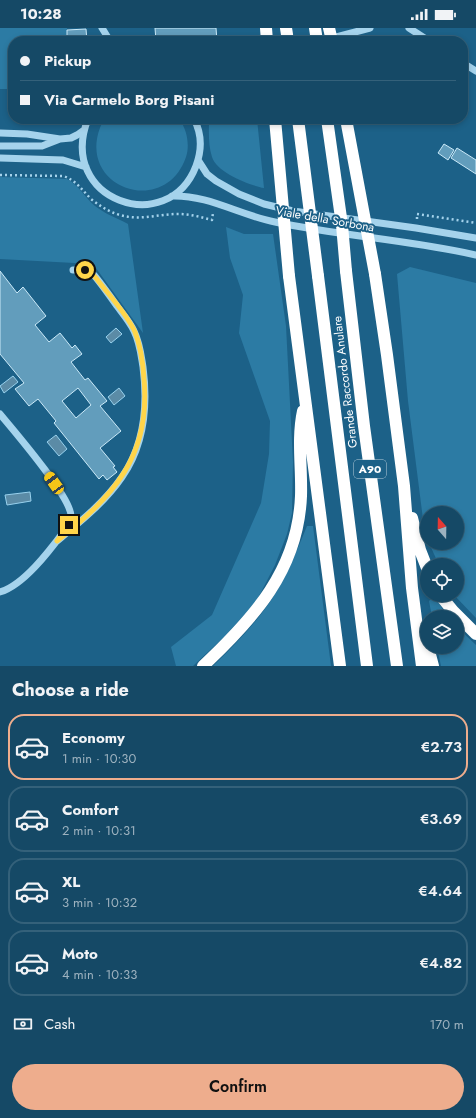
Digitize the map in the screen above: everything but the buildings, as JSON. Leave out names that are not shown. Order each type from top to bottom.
[{"type":"highway","points":[[275,124],[289,276],[340,666]]},
{"type":"highway","name":"Grande Raccordo Anulare","points":[[299,124],[367,666]]},
{"type":"highway","name":"Grande Raccordo Anulare","points":[[328,124],[342,225],[364,426],[397,666]]},
{"type":"highway","points":[[347,124],[387,355],[404,486],[412,588],[422,666]]},
{"type":"highway","points":[[203,666],[237,634],[251,617],[281,573],[290,554],[296,534],[300,510],[300,434],[305,398]]},
{"type":"highway","points":[[404,486],[423,558]]},
{"type":"highway","points":[[412,588],[420,618]]},
{"type":"highway","points":[[446,602],[476,634]]},
{"type":"highway","points":[[430,654],[433,666]]},
{"type":"street","points":[[340,36],[370,28]]},
{"type":"street","points":[[409,28],[421,36]]},
{"type":"street","points":[[86,124],[82,149],[86,167],[95,183],[109,196],[118,200],[136,204],[145,204],[164,200],[172,196],[187,183],[193,174],[201,147],[196,124]]},
{"type":"street","points":[[0,133],[60,139],[71,138],[84,130]]},
{"type":"street","points":[[0,146],[42,146],[60,139]]},
{"type":"street","points":[[0,158],[63,160],[86,167]]},
{"type":"street","name":"Viale della Sorbona","points":[[198,160],[207,174],[216,181],[239,194],[264,204],[300,212],[476,238]]},
{"type":"street","name":"Viale della Sorbona","points":[[172,196],[186,196],[207,200],[261,219],[288,225],[476,255]]},
{"type":"street","points":[[0,592],[12,588],[21,580],[57,541],[87,516],[122,478],[132,460],[140,438],[145,412],[145,392],[141,354],[134,331],[94,275],[85,270],[73,270]]},
{"type":"street","points":[[0,414],[54,483],[70,509],[70,522],[57,541]]},
{"type":"path","points":[[416,228],[417,214],[476,223]]},
{"type":"shaded area","points":[[0,28],[67,28],[67,36],[8,36],[8,89],[0,89]]},
{"type":"shaded area","points":[[102,124],[182,124],[186,132],[188,147],[186,157],[175,176],[159,187],[141,191],[124,187],[109,177],[99,162],[97,142]]},
{"type":"shaded area","points":[[209,124],[258,124],[264,188],[234,177],[220,168],[212,157],[209,138]]},
{"type":"shaded area","points":[[0,177],[67,179],[99,209],[128,224],[143,333],[93,264],[0,259]]},
{"type":"shaded area","points":[[226,227],[244,234],[273,234],[286,326],[293,462],[292,513],[287,534],[275,565],[256,602],[224,637],[193,666],[176,666],[171,647],[212,615],[261,503],[269,454],[270,421],[239,333],[243,295],[230,258]]},
{"type":"shaded area","points":[[410,267],[476,283],[476,618],[461,602],[464,602],[464,558],[436,558],[432,550],[464,550],[464,506],[421,506],[408,401],[397,274]]},
{"type":"shaded area","points":[[116,328],[122,334],[111,343],[106,337]]},
{"type":"shaded area","points":[[13,376],[18,382],[4,393],[0,386]]},
{"type":"shaded area","points":[[119,388],[125,396],[114,405],[108,397]]},
{"type":"shaded area","points":[[56,435],[67,449],[59,456],[47,442]]},
{"type":"shaded area","points":[[30,492],[31,501],[7,505],[5,495]]},
{"type":"shaded area","points":[[307,526],[313,526],[331,666],[213,666],[248,630],[277,591],[297,551]]},
{"type":"shaded area","points":[[429,602],[438,602],[443,610],[431,610]]},
{"type":"shaded area","points":[[464,634],[476,645],[476,666],[441,666],[438,654],[464,654]]},
{"type":"route","points":[[69,525],[57,541],[87,516],[122,478],[136,451],[145,416],[146,397],[139,343],[129,322],[94,275],[85,270]]}]
